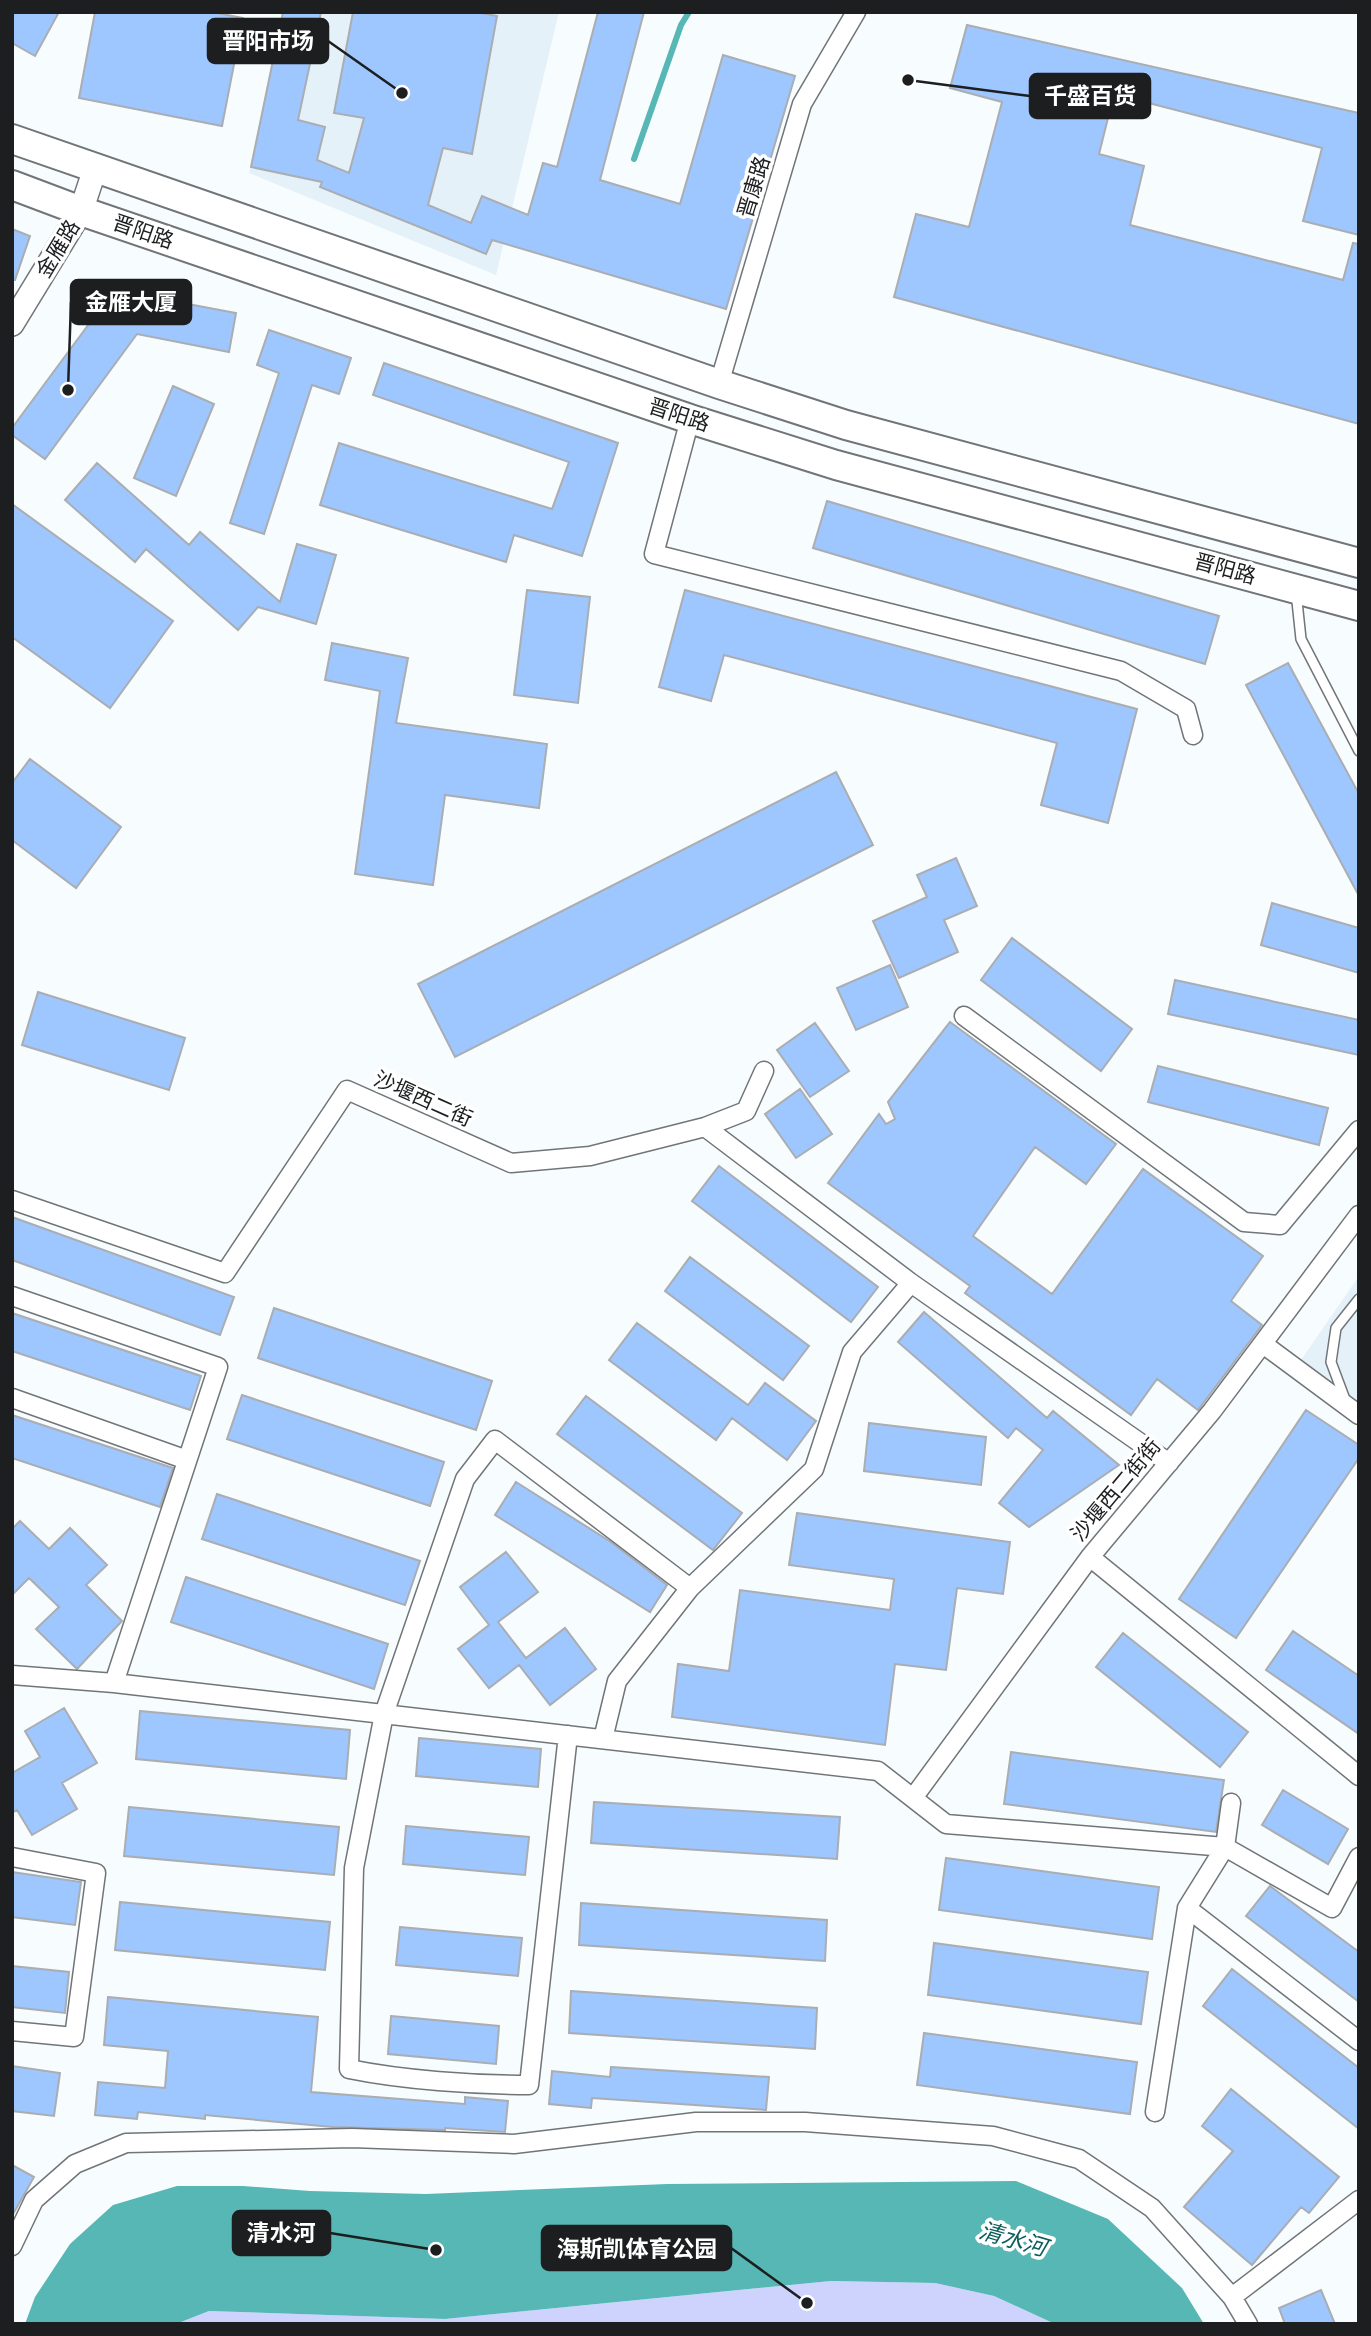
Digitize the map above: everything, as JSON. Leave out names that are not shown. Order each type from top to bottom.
[{"type":"main road","name":"晋阳路","points":[[12,139],[719,384],[846,425],[1359,563]]},
{"type":"main road","name":"晋阳路","points":[[12,185],[690,419],[836,465],[1359,606]]},
{"type":"street","name":"晋康路","points":[[719,384],[802,104],[856,12]]},
{"type":"street","name":"金雁路","points":[[12,324],[81,211],[95,169]]},
{"type":"street","points":[[690,419],[654,554],[1121,671],[1186,709],[1193,735]]},
{"type":"street","points":[[964,1016],[1244,1222],[1280,1225],[1359,1130]]},
{"type":"street","name":"沙堰西二街","points":[[12,1200],[225,1272],[347,1090],[511,1163],[590,1156],[705,1127],[746,1111],[764,1070]]},
{"type":"street","points":[[705,1127],[911,1283],[1169,1463]]},
{"type":"street","name":"沙堰西二街街","points":[[913,1798],[1090,1557],[1212,1411],[1359,1215]]},
{"type":"street","points":[[603,1739],[617,1682],[690,1588],[814,1469],[852,1352],[911,1283]]},
{"type":"street","points":[[12,1296],[218,1367],[114,1684]]},
{"type":"street","points":[[1263,1344],[1354,1411]]},
{"type":"street","points":[[12,1398],[187,1460]]},
{"type":"street","points":[[569,1735],[529,2085],[376,2074],[349,2068],[354,1868],[384,1714],[465,1479],[495,1440],[690,1588]]},
{"type":"street","points":[[1090,1557],[1359,1776]]},
{"type":"street","points":[[12,1675],[114,1684],[878,1771],[946,1824],[1225,1846],[1332,1908],[1359,1857]]},
{"type":"street","points":[[1155,2112],[1186,1908],[1225,1846],[1231,1803]]},
{"type":"street","points":[[12,1857],[96,1874],[74,2037],[12,2031]]},
{"type":"street","points":[[1186,1908],[1359,2041]]},
{"type":"street","points":[[12,2246],[34,2200],[75,2164],[126,2143],[352,2138],[514,2144],[696,2122],[805,2122],[993,2136],[1079,2159],[1152,2208],[1232,2297],[1248,2324]]},
{"type":"street","points":[[1232,2297],[1359,2200]]},
{"type":"lane","points":[[1295,588],[1301,639],[1359,751]]},
{"type":"lane","points":[[1354,1411],[1331,1362],[1336,1328],[1359,1299]]},
{"type":"shaded area","points":[[282,12],[559,12],[496,275],[249,173]]},
{"type":"shaded area","points":[[1359,1276],[1359,1406],[1301,1360]]},
{"type":"shaded area","points":[[831,2281],[935,2283],[994,2296],[1055,2324],[176,2324],[209,2311],[445,2319]]},
{"type":"water","points":[[1016,2181],[1108,2219],[1182,2288],[1204,2324],[1055,2324],[994,2296],[935,2283],[831,2281],[445,2319],[209,2311],[176,2324],[25,2324],[35,2297],[70,2244],[113,2205],[177,2186],[243,2186],[426,2194],[667,2184]]},
{"type":"building","points":[[12,12],[59,12],[35,56],[12,43]]},
{"type":"building","points":[[95,12],[212,12],[243,18],[222,126],[79,98]]},
{"type":"building","points":[[283,12],[321,12],[298,120],[325,127],[317,160],[349,173],[364,118],[334,113],[353,12],[477,12],[497,16],[472,154],[443,148],[428,205],[471,223],[482,196],[528,215],[543,163],[557,167],[598,12],[644,12],[600,180],[680,204],[723,55],[795,76],[726,309],[492,240],[486,254],[320,187],[322,182],[251,167]]},
{"type":"building","points":[[967,25],[1359,113],[1359,235],[1303,221],[1322,148],[1114,94],[1099,154],[1144,166],[1130,225],[1343,280],[1353,243],[1359,244],[1359,424],[894,297],[916,214],[969,227],[1002,102],[950,88]]},
{"type":"building","points":[[12,229],[30,236],[15,280],[12,280]]},
{"type":"building","points":[[114,290],[236,313],[229,352],[137,334],[45,459],[12,435],[12,428]]},
{"type":"building","points":[[269,330],[351,358],[339,394],[312,385],[264,534],[230,523],[279,373],[257,365]]},
{"type":"building","points":[[384,363],[618,443],[582,556],[514,535],[506,562],[320,505],[339,443],[552,509],[569,462],[373,395]]},
{"type":"building","points":[[173,386],[214,404],[176,496],[134,478]]},
{"type":"building","points":[[97,463],[189,545],[200,532],[280,602],[297,544],[336,555],[316,624],[258,607],[238,630],[146,549],[135,562],[65,500]]},
{"type":"building","points":[[827,501],[1219,616],[1205,664],[813,548]]},
{"type":"building","points":[[12,504],[173,621],[110,708],[12,637]]},
{"type":"building","points":[[527,590],[590,597],[578,703],[514,695]]},
{"type":"building","points":[[685,590],[1137,709],[1108,823],[1041,805],[1057,743],[724,655],[711,701],[659,687]]},
{"type":"building","points":[[332,643],[408,658],[396,723],[547,744],[539,808],[445,795],[433,885],[355,874],[380,691],[325,680]]},
{"type":"building","points":[[1288,663],[1359,794],[1359,896],[1246,685]]},
{"type":"building","points":[[30,759],[121,827],[76,888],[12,840],[12,783]]},
{"type":"building","points":[[836,772],[873,845],[455,1057],[418,984]]},
{"type":"building","points":[[956,858],[977,906],[944,920],[958,952],[899,978],[873,921],[927,897],[917,875]]},
{"type":"building","points":[[1272,903],[1359,928],[1359,973],[1261,945]]},
{"type":"building","points":[[1012,938],[1132,1029],[1101,1071],[981,980]]},
{"type":"building","points":[[890,965],[908,1007],[856,1030],[837,988]]},
{"type":"building","points":[[1175,980],[1359,1020],[1359,1055],[1168,1014]]},
{"type":"building","points":[[38,992],[185,1038],[169,1090],[22,1045]]},
{"type":"building","points":[[950,1022],[1116,1144],[1086,1184],[1035,1147],[973,1236],[1052,1294],[1143,1169],[1263,1256],[1231,1301],[1262,1325],[1198,1410],[1157,1379],[1131,1415],[965,1293],[970,1286],[828,1183],[879,1114],[886,1124],[895,1119],[888,1102]]},
{"type":"building","points":[[815,1023],[849,1071],[810,1097],[777,1050]]},
{"type":"building","points":[[1158,1066],[1328,1108],[1319,1145],[1148,1102]]},
{"type":"building","points":[[800,1089],[832,1134],[796,1158],[765,1114]]},
{"type":"building","points":[[719,1166],[878,1287],[851,1322],[692,1201]]},
{"type":"building","points":[[12,1217],[234,1297],[220,1335],[12,1260]]},
{"type":"building","points":[[690,1257],[809,1346],[783,1380],[665,1291]]},
{"type":"building","points":[[274,1308],[492,1381],[476,1430],[258,1358]]},
{"type":"building","points":[[924,1312],[1047,1418],[1053,1411],[1119,1465],[1029,1527],[999,1503],[1043,1450],[1016,1428],[1008,1438],[898,1342]]},
{"type":"building","points":[[12,1313],[201,1376],[190,1410],[12,1351]]},
{"type":"building","points":[[637,1323],[748,1405],[765,1383],[816,1421],[787,1460],[732,1418],[716,1440],[609,1360]]},
{"type":"building","points":[[242,1395],[444,1462],[430,1506],[227,1439]]},
{"type":"building","points":[[586,1396],[742,1513],[713,1550],[557,1434]]},
{"type":"building","points":[[1306,1410],[1359,1445],[1359,1458],[1236,1638],[1179,1599]]},
{"type":"building","points":[[12,1415],[173,1468],[160,1507],[12,1458]]},
{"type":"building","points":[[869,1423],[986,1437],[981,1485],[864,1471]]},
{"type":"building","points":[[516,1482],[611,1542],[667,1585],[650,1612],[495,1515]]},
{"type":"building","points":[[217,1494],[420,1561],[405,1605],[202,1539]]},
{"type":"building","points":[[797,1513],[1010,1542],[1003,1594],[957,1588],[946,1670],[895,1664],[885,1745],[672,1717],[678,1664],[729,1671],[740,1590],[890,1610],[894,1579],[789,1565]]},
{"type":"building","points":[[20,1521],[49,1549],[70,1528],[107,1565],[86,1585],[122,1621],[77,1669],[36,1629],[59,1607],[29,1578],[12,1595],[12,1529]]},
{"type":"building","points":[[506,1552],[538,1592],[498,1622],[526,1658],[565,1628],[596,1669],[550,1705],[519,1665],[489,1688],[458,1649],[489,1625],[460,1587]]},
{"type":"building","points":[[186,1577],[388,1644],[374,1689],[171,1622]]},
{"type":"building","points":[[1293,1631],[1359,1676],[1359,1734],[1266,1670]]},
{"type":"building","points":[[1123,1633],[1248,1732],[1220,1767],[1096,1667]]},
{"type":"building","points":[[64,1708],[97,1763],[62,1783],[77,1809],[32,1835],[17,1810],[12,1813],[12,1773],[40,1757],[25,1731]]},
{"type":"building","points":[[140,1711],[350,1730],[346,1779],[136,1759]]},
{"type":"building","points":[[419,1738],[541,1749],[538,1787],[416,1776]]},
{"type":"building","points":[[1011,1752],[1224,1780],[1216,1832],[1004,1804]]},
{"type":"building","points":[[1283,1790],[1348,1829],[1328,1864],[1262,1825]]},
{"type":"building","points":[[594,1802],[840,1817],[837,1859],[591,1843]]},
{"type":"building","points":[[129,1807],[339,1827],[334,1875],[124,1856]]},
{"type":"building","points":[[406,1826],[529,1837],[525,1875],[403,1864]]},
{"type":"building","points":[[946,1858],[1159,1887],[1152,1939],[939,1910]]},
{"type":"building","points":[[12,1872],[81,1882],[75,1925],[12,1917]]},
{"type":"building","points":[[1270,1886],[1359,1952],[1359,2002],[1246,1916]]},
{"type":"building","points":[[120,1902],[330,1922],[325,1970],[115,1950]]},
{"type":"building","points":[[581,1903],[827,1920],[825,1961],[579,1945]]},
{"type":"building","points":[[400,1927],[522,1938],[518,1976],[396,1965]]},
{"type":"building","points":[[934,1943],[1148,1972],[1141,2024],[928,1995]]},
{"type":"building","points":[[12,1966],[69,1972],[65,2013],[12,2007]]},
{"type":"building","points":[[1232,1969],[1359,2068],[1359,2129],[1203,2006]]},
{"type":"building","points":[[571,1991],[817,2008],[815,2049],[569,2033]]},
{"type":"building","points":[[108,1997],[318,2017],[311,2092],[465,2104],[465,2097],[508,2101],[505,2132],[445,2128],[332,2127],[205,2115],[205,2119],[138,2112],[137,2119],[95,2115],[98,2082],[165,2088],[168,2051],[104,2045]]},
{"type":"building","points":[[391,2016],[499,2026],[496,2064],[388,2054]]},
{"type":"building","points":[[924,2033],[1137,2062],[1130,2114],[917,2085]]},
{"type":"building","points":[[12,2066],[60,2073],[54,2116],[12,2111]]},
{"type":"building","points":[[611,2067],[769,2077],[766,2110],[592,2098],[591,2108],[549,2104],[552,2071],[610,2077]]},
{"type":"building","points":[[1231,2089],[1339,2177],[1309,2213],[1301,2207],[1252,2265],[1184,2207],[1233,2151],[1202,2126]]},
{"type":"building","points":[[12,2165],[34,2177],[12,2216]]},
{"type":"building","points":[[1321,2290],[1335,2324],[1285,2324],[1279,2308]]},
{"type":"waterway","points":[[634,159],[681,25],[689,12]]},
{"type":"place","name":"千盛百货","points":[[908,80]]},
{"type":"place","name":"晋阳市场","points":[[402,93]]},
{"type":"place","name":"金雁大厦","points":[[68,390]]},
{"type":"place","name":"清水河","points":[[436,2250]]},
{"type":"place","name":"海斯凯体育公园","points":[[807,2303]]}]
